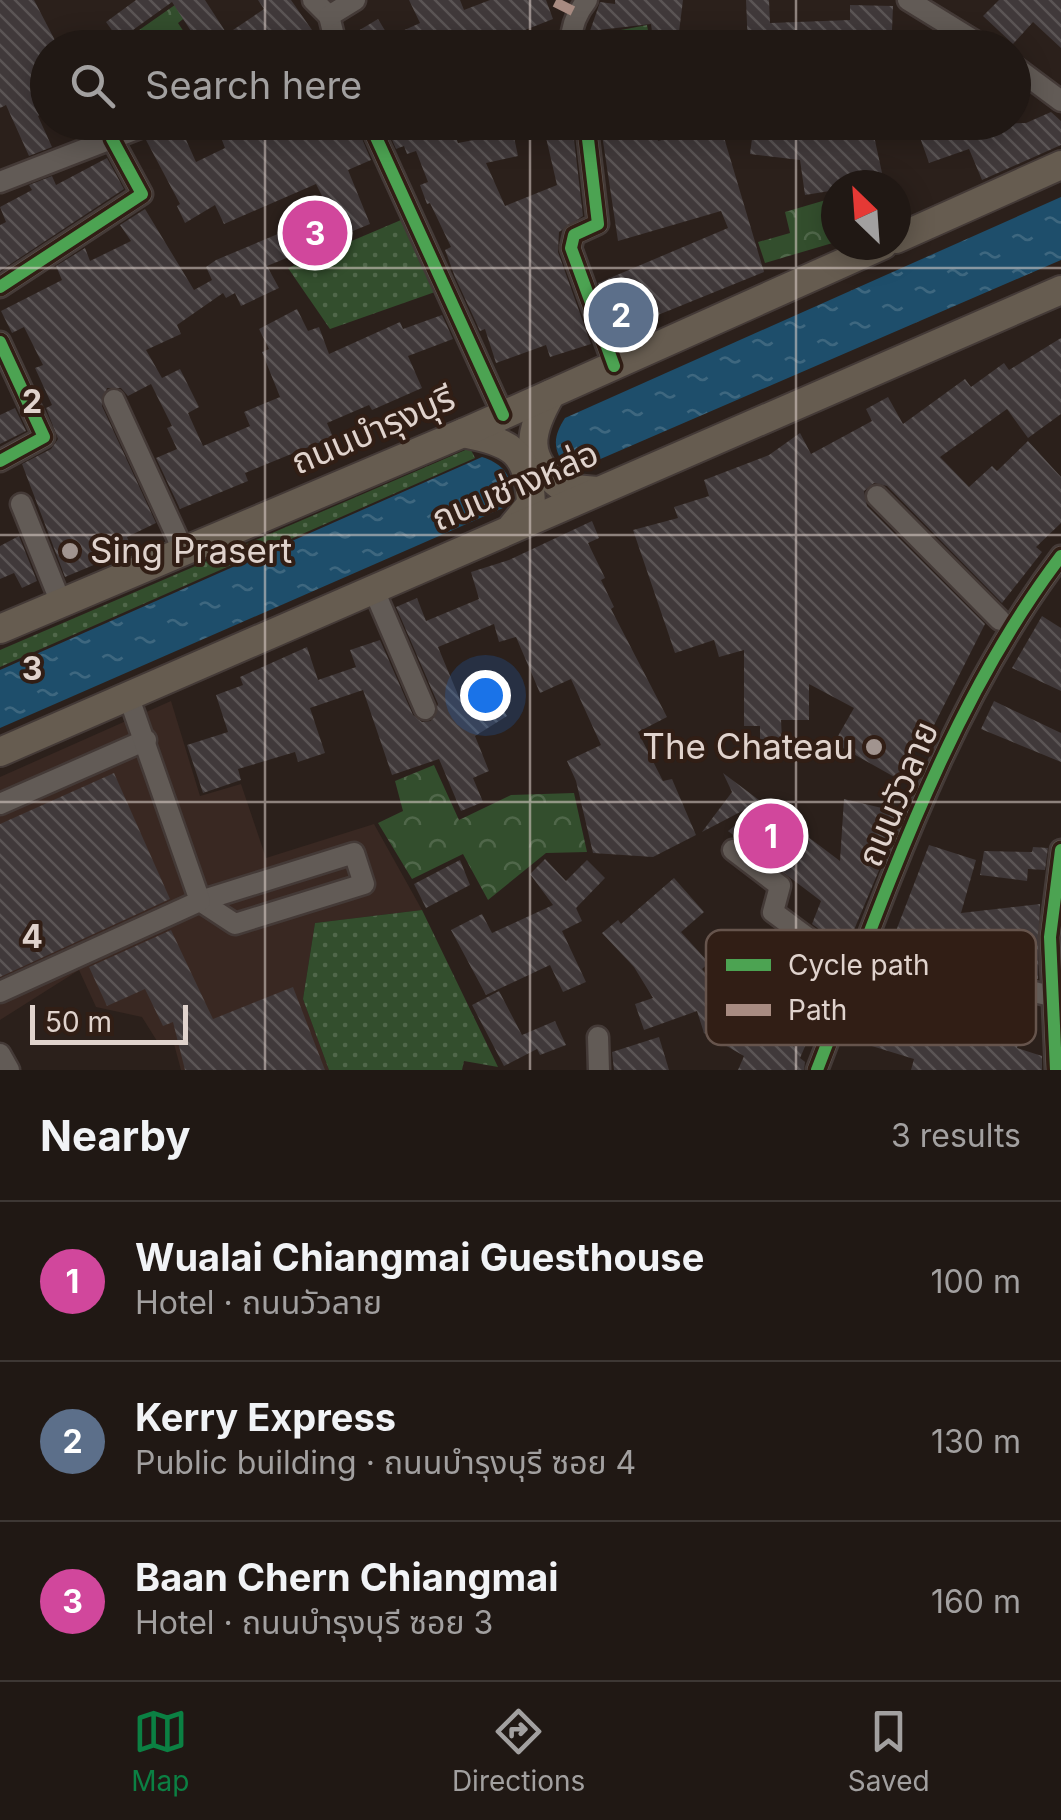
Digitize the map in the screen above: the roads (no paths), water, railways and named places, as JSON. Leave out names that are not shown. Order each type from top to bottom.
[{"type":"main road","points":[[911,232],[1061,165]]},
{"type":"main road","name":"ถนนบำรุงบุรี","points":[[0,629],[463,433],[850,260]]},
{"type":"main road","name":"ถนนช่างหล่อ","points":[[0,752],[1061,290]]},
{"type":"main road","points":[[551,394],[533,426],[532,441],[539,463],[562,488],[598,491]]},
{"type":"main road","points":[[463,433],[504,442],[526,469],[531,504],[512,527]]},
{"type":"street","points":[[313,0],[329,16],[332,30]]},
{"type":"street","points":[[329,16],[355,0]]},
{"type":"street","points":[[572,30],[577,13],[587,0]]},
{"type":"street","points":[[908,0],[957,30]]},
{"type":"street","points":[[1031,79],[1061,101]]},
{"type":"street","points":[[0,182],[109,140]]},
{"type":"street","points":[[0,287],[142,194],[113,140]]},
{"type":"street","points":[[377,140],[503,415]]},
{"type":"street","points":[[588,140],[598,224],[574,235],[571,248],[614,366]]},
{"type":"street","points":[[0,342],[44,437],[0,461]]},
{"type":"street","points":[[114,400],[184,552]]},
{"type":"street","points":[[877,496],[1000,620]]},
{"type":"street","points":[[21,504],[61,603]]},
{"type":"street","name":"ถนนวัวลาย","points":[[874,930],[976,693],[1004,638],[1061,556]]},
{"type":"street","points":[[374,588],[425,709]]},
{"type":"street","points":[[0,992],[200,902],[354,853],[364,884],[235,924],[200,902],[128,695]]},
{"type":"street","points":[[0,804],[146,740]]},
{"type":"street","points":[[733,850],[780,886],[773,912],[797,930]]},
{"type":"street","points":[[1056,1070],[1050,937],[1061,850]]},
{"type":"street","points":[[1036,992],[1051,996]]},
{"type":"street","points":[[598,1038],[599,1070]]},
{"type":"street","name":"ถนนวัวลาย","points":[[817,1070],[827,1045]]},
{"type":"street","points":[[0,1054],[9,1070]]},
{"type":"water","points":[[1061,197],[1061,260],[582,467],[567,469],[559,456],[556,438],[565,418]]},
{"type":"water","points":[[482,457],[508,476],[510,491],[503,508],[0,728],[0,670]]},
{"type":"place","name":"Baan Chern Chiangmai","points":[[315,233]]},
{"type":"place","name":"Kerry Express","points":[[621,315]]},
{"type":"place","name":"Sing Prasert","points":[[70,551]]},
{"type":"place","name":"The Chateau","points":[[874,747]]},
{"type":"place","name":"Wualai Chiangmai Guesthouse","points":[[771,836]]}]
